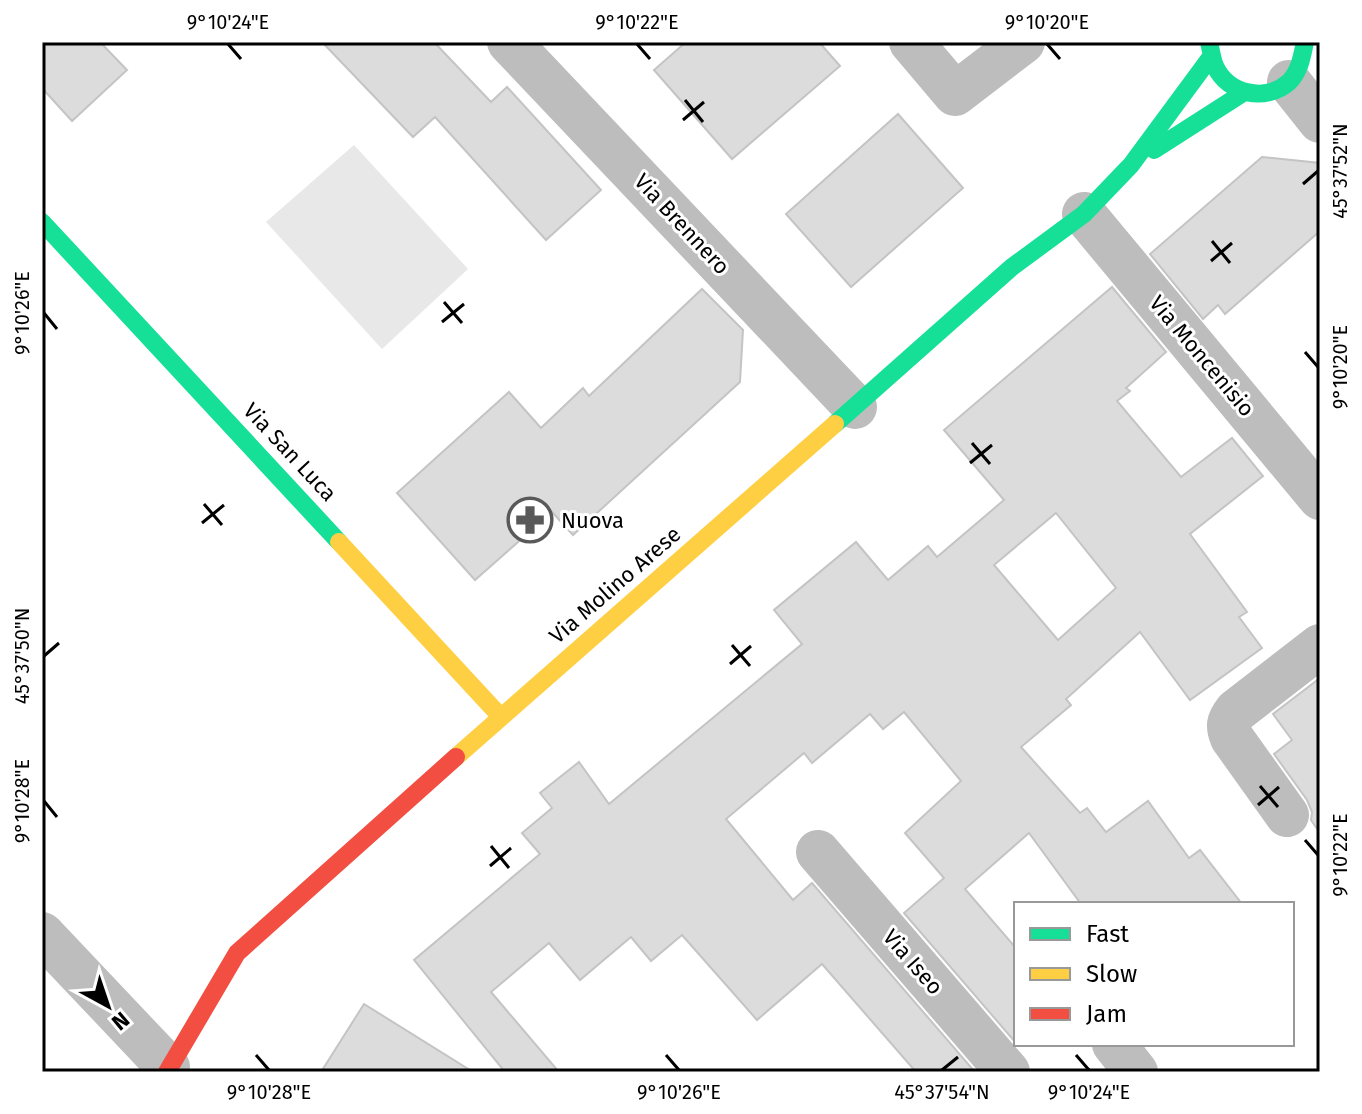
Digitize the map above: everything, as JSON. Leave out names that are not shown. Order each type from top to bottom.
[{"type":"street","name":"Via Brennero","points":[[509,42],[855,407]]},
{"type":"street","points":[[911,42],[955,94],[1023,42]]},
{"type":"street","points":[[1210,50],[1217,74],[1228,85],[1243,93],[1259,95],[1275,91],[1300,70],[1305,42]]},
{"type":"street","name":"Via Molino Arese","points":[[168,1070],[237,953],[1012,267],[1084,214],[1131,165],[1210,50]]},
{"type":"street","points":[[1289,82],[1320,121]]},
{"type":"street","name":"Via Molino Arese","points":[[1131,165],[1243,93]]},
{"type":"street","name":"Via Moncenisio","points":[[1084,214],[1320,498]]},
{"type":"street","name":"Via San Luca","points":[[42,222],[501,717]]},
{"type":"street","points":[[1287,815],[1228,728],[1236,711],[1320,646]]},
{"type":"street","name":"Via Iseo","points":[[818,852],[1008,1072]]},
{"type":"street","points":[[42,934],[168,1070]]},
{"type":"street","points":[[1116,1046],[1136,1072]]},
{"type":"shaded area","points":[[354,145],[468,269],[382,349],[266,222]]},
{"type":"building","points":[[42,42],[100,42],[127,70],[72,121],[42,88]]},
{"type":"building","points":[[322,42],[434,42],[491,102],[507,87],[601,190],[546,240],[435,117],[413,137]]},
{"type":"building","points":[[686,42],[819,42],[840,66],[732,159],[654,70]]},
{"type":"building","points":[[898,114],[963,188],[851,287],[786,214]]},
{"type":"building","points":[[1262,157],[1320,163],[1320,231],[1225,314],[1218,305],[1203,319],[1150,254]]},
{"type":"building","points":[[1112,287],[1166,352],[1126,388],[1130,391],[1117,401],[1181,477],[1232,438],[1263,476],[1190,534],[1247,612],[1239,617],[1262,648],[1190,700],[1140,632],[1066,699],[1071,705],[1021,747],[1080,813],[1087,808],[1106,832],[1148,801],[1189,858],[1200,850],[1240,902],[1080,902],[1029,833],[965,889],[1014,946],[1014,1041],[904,913],[944,878],[905,833],[961,781],[904,712],[883,729],[870,714],[812,763],[804,753],[726,819],[793,900],[812,883],[975,1072],[916,1072],[822,964],[757,1020],[682,935],[651,961],[631,937],[580,980],[549,943],[491,992],[559,1072],[505,1072],[414,960],[540,854],[522,833],[552,808],[540,793],[579,762],[609,804],[802,644],[774,610],[856,542],[888,580],[928,546],[937,557],[1004,500],[944,430]],"holes":[[[1056,513],[1116,588],[1058,640],[994,565]]]},
{"type":"building","points":[[702,289],[743,330],[740,382],[573,535],[552,512],[475,580],[397,493],[509,392],[541,428],[583,388],[589,396]]},
{"type":"building","points":[[1320,678],[1320,833],[1311,820],[1312,812],[1307,800],[1274,754],[1292,740],[1273,714]]},
{"type":"building","points":[[364,1004],[473,1072],[321,1072]]},
{"type":"traffic: fast","points":[[1209,42],[1221,76],[1238,89],[1258,94],[1279,88],[1293,78],[1305,42]]},
{"type":"traffic: fast","points":[[835,424],[1012,267],[1084,214],[1131,165],[1210,58]]},
{"type":"traffic: fast","points":[[1154,150],[1243,93]]},
{"type":"traffic: fast","points":[[42,222],[339,542]]},
{"type":"traffic: slow","points":[[456,757],[835,424]]},
{"type":"traffic: slow","points":[[339,542],[501,717]]},
{"type":"traffic: jam","points":[[167,1072],[237,953],[456,757]]},
{"type":"place","name":"Nuova","points":[[530,520]]}]
